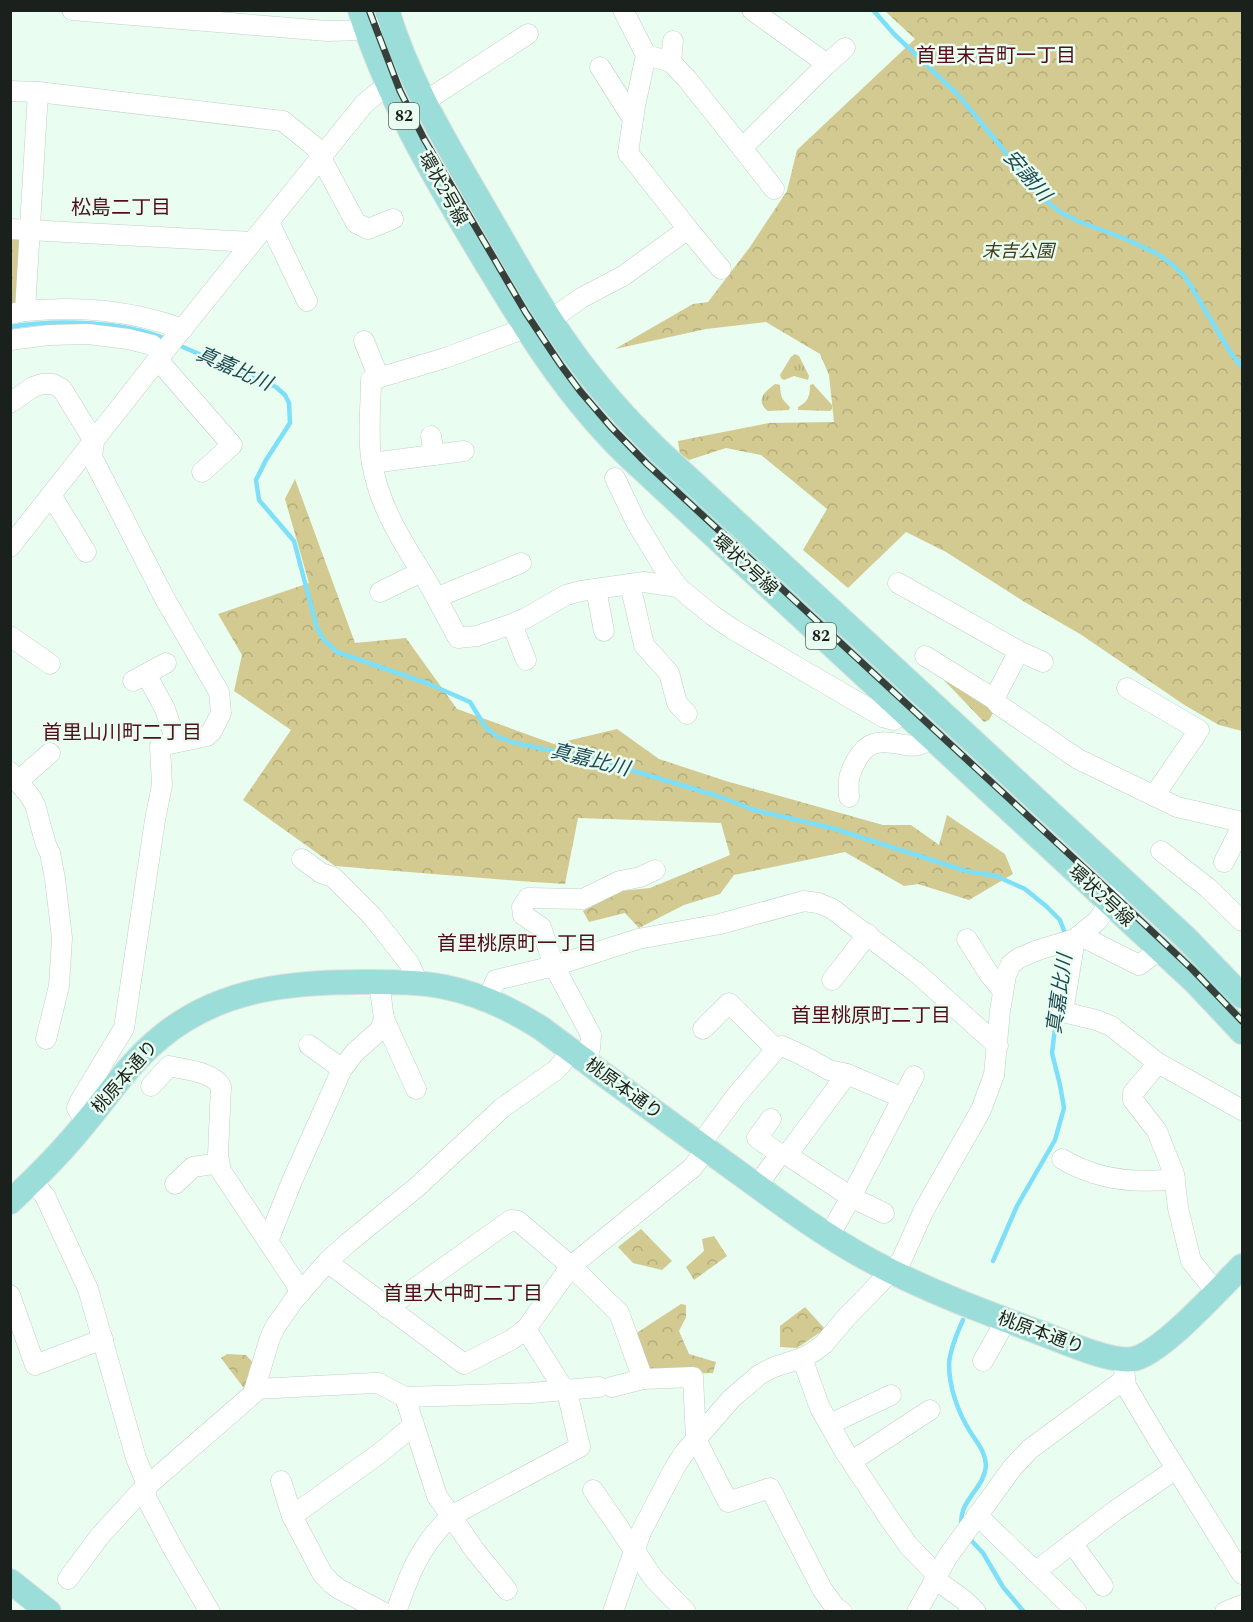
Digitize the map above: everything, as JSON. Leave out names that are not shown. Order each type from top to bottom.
[{"type":"main road","name":"環状2号線","points":[[389,18],[406,64],[447,146],[550,320],[600,388],[648,440],[1186,938],[1242,996]]},
{"type":"main road","name":"環状2号線","points":[[363,20],[389,86],[447,199],[526,328],[566,387],[611,440],[1196,983],[1242,1032]]},
{"type":"main road","name":"桃原本通り","points":[[10,1202],[66,1146],[129,1068],[153,1044],[173,1027],[213,1004],[232,997],[273,988],[332,982],[418,983],[447,987],[487,1000],[524,1017],[829,1236],[892,1272],[951,1299],[1092,1352],[1124,1369]]},
{"type":"main road","points":[[1124,1369],[1156,1348],[1242,1266]]},
{"type":"main road","points":[[10,1581],[49,1611]]},
{"type":"street","points":[[623,10],[646,55],[628,153],[721,269]]},
{"type":"street","points":[[752,10],[827,64]]},
{"type":"street","points":[[79,11],[327,31],[363,20],[389,18]]},
{"type":"street","points":[[424,102],[528,34]]},
{"type":"street","points":[[671,62],[673,41]]},
{"type":"street","points":[[742,148],[845,48]]},
{"type":"street","points":[[646,55],[671,62],[774,189]]},
{"type":"street","points":[[600,67],[633,119]]},
{"type":"street","points":[[10,547],[364,104],[389,86]]},
{"type":"street","points":[[10,91],[38,92],[283,121],[315,147],[356,223],[368,229],[393,219]]},
{"type":"street","points":[[38,92],[20,230],[18,313],[53,309],[102,310],[145,317],[169,346],[232,445],[202,472]]},
{"type":"street","points":[[269,222],[307,301]]},
{"type":"street","points":[[550,320],[581,298],[623,276],[688,229]]},
{"type":"street","points":[[20,230],[252,242]]},
{"type":"street","points":[[526,328],[445,358],[371,380],[370,450],[382,502],[458,638],[477,636],[512,624],[566,595],[644,582],[678,587]]},
{"type":"street","points":[[10,340],[49,335],[88,334],[169,346]]},
{"type":"street","points":[[364,341],[379,378]]},
{"type":"street","points":[[10,404],[33,387],[42,384],[53,384],[62,389],[94,441],[92,457],[165,599],[219,692],[221,712],[212,732],[207,736],[160,746],[162,785],[124,1028],[77,1108],[86,1122]]},
{"type":"street","points":[[372,463],[433,446],[464,452]]},
{"type":"street","points":[[615,478],[636,522],[662,565],[678,587],[712,615],[884,717],[894,720],[903,712]]},
{"type":"street","points":[[51,495],[86,552]]},
{"type":"street","points":[[437,598],[521,563]]},
{"type":"street","points":[[380,592],[421,572]]},
{"type":"street","points":[[898,583],[1018,651],[1043,662]]},
{"type":"street","points":[[630,584],[644,645],[669,673],[676,703],[687,714]]},
{"type":"street","points":[[596,589],[604,631]]},
{"type":"street","points":[[512,624],[526,660]]},
{"type":"street","points":[[10,636],[50,664]]},
{"type":"street","points":[[994,699],[1018,651]]},
{"type":"street","points":[[924,656],[994,699],[999,705],[1078,759],[1177,807],[1242,824],[1224,862]]},
{"type":"street","points":[[166,663],[140,677],[165,709],[176,742]]},
{"type":"street","points":[[1127,688],[1199,730],[1154,796]]},
{"type":"street","points":[[849,797],[848,779],[861,753],[868,745],[877,742],[893,742],[912,747],[921,745],[929,736]]},
{"type":"street","points":[[46,1039],[59,986],[62,938],[50,853],[35,805],[14,776],[50,753]]},
{"type":"street","points":[[1161,851],[1208,888],[1242,921]]},
{"type":"street","points":[[302,859],[321,873],[333,877],[372,916],[409,963],[418,983]]},
{"type":"street","points":[[68,1579],[99,1538],[145,1488],[253,1394],[272,1332],[280,1318],[327,1262],[417,1187],[502,1108],[590,1048],[591,1035],[554,966],[541,927],[523,915],[522,907],[528,898],[583,899],[620,881],[640,878],[655,870]]},
{"type":"street","points":[[614,1611],[642,1530],[675,1467],[696,1439],[732,1398],[759,1375],[774,1367],[802,1358],[824,1344],[900,1261],[924,1210],[981,1110],[994,1075],[1000,1011],[1006,975],[1011,964],[1018,958],[1072,939],[1097,921],[1124,881]]},
{"type":"street","points":[[487,1000],[496,980],[554,966],[638,939],[709,926],[804,901],[819,903],[831,908],[868,934],[917,973],[998,1046]]},
{"type":"street","points":[[832,980],[868,934]]},
{"type":"street","points":[[968,939],[989,974],[1004,991]]},
{"type":"street","points":[[1072,939],[1139,965],[1158,949]]},
{"type":"street","points":[[1072,939],[1064,1012],[1111,1026],[1158,1063],[1242,1110]]},
{"type":"street","points":[[379,982],[384,1019],[416,1089]]},
{"type":"street","points":[[703,1029],[729,1003],[776,1049]]},
{"type":"street","points":[[268,1241],[342,1069],[355,1052],[380,1030],[384,1019]]},
{"type":"street","points":[[309,1045],[342,1069]]},
{"type":"street","points":[[464,1364],[511,1340],[526,1329],[571,1266],[692,1168],[736,1096],[776,1049],[782,1046],[802,1054],[829,1071],[847,1074],[903,1098]]},
{"type":"street","points":[[1158,1063],[1133,1093],[1133,1100],[1157,1131],[1174,1174],[1178,1208],[1191,1261],[1216,1292]]},
{"type":"street","points":[[151,1086],[169,1066],[207,1075],[219,1083],[221,1086],[219,1163],[225,1177],[295,1282],[300,1294]]},
{"type":"street","points":[[757,1186],[847,1074]]},
{"type":"street","points":[[829,1236],[914,1076]]},
{"type":"street","points":[[771,1119],[757,1138],[851,1197],[884,1213]]},
{"type":"street","points":[[1062,1159],[1075,1167],[1115,1179],[1149,1182],[1175,1179]]},
{"type":"street","points":[[174,1185],[193,1167],[219,1163]]},
{"type":"street","points":[[32,1181],[45,1196],[88,1288],[136,1458],[145,1480],[147,1499],[210,1611]]},
{"type":"street","points":[[387,1308],[511,1220],[518,1221],[571,1266],[618,1313],[643,1379]]},
{"type":"street","points":[[327,1262],[464,1364],[471,1396]]},
{"type":"street","points":[[10,1294],[35,1365],[103,1339]]},
{"type":"street","points":[[983,1361],[1006,1320]]},
{"type":"street","points":[[396,1611],[417,1558],[438,1528],[451,1516],[579,1448],[568,1396],[526,1329]]},
{"type":"street","points":[[802,1358],[820,1408],[891,1521],[908,1545],[932,1570],[939,1582],[976,1611]]},
{"type":"street","points":[[1124,1369],[1126,1386],[1176,1469],[1241,1569]]},
{"type":"street","points":[[917,1611],[968,1528],[1013,1467],[1030,1449],[1124,1369]]},
{"type":"street","points":[[256,1389],[374,1383],[405,1396],[471,1396],[605,1387],[643,1379],[693,1377],[696,1439],[728,1502],[770,1488],[822,1589],[842,1611]]},
{"type":"street","points":[[830,1424],[891,1395]]},
{"type":"street","points":[[405,1396],[437,1496],[476,1552],[507,1590]]},
{"type":"street","points":[[852,1461],[930,1410]]},
{"type":"street","points":[[292,1516],[380,1453],[414,1425]]},
{"type":"street","points":[[1036,1571],[1116,1510],[1176,1469]]},
{"type":"street","points":[[281,1481],[292,1516],[322,1573],[331,1583],[383,1611]]},
{"type":"street","points":[[593,1490],[654,1580],[686,1611]]},
{"type":"street","points":[[968,1528],[1036,1571],[1077,1611]]},
{"type":"street","points":[[1072,1544],[1103,1586]]},
{"type":"street","points":[[1225,1611],[1242,1605]]},
{"type":"green space","name":"末吉公園","points":[[885,11],[1242,11],[1242,731],[1219,725],[1186,706],[1080,634],[946,552],[906,532],[848,588],[803,550],[827,509],[761,455],[726,448],[689,460],[680,454],[678,441],[769,423],[834,422],[829,375],[820,354],[766,322],[706,329],[615,349],[693,304],[708,302],[750,247],[787,191],[797,150],[915,39]]},
{"type":"green space","points":[[11,235],[20,236],[19,302],[11,307]]},
{"type":"green space","points":[[795,354],[799,356],[809,376],[808,380],[794,376],[784,380],[781,378],[780,375]]},
{"type":"green space","points":[[775,384],[780,385],[782,398],[790,407],[789,410],[768,411],[764,407],[763,396]]},
{"type":"green space","points":[[813,384],[832,405],[830,411],[798,410],[798,407],[808,398],[810,385]]},
{"type":"green space","points":[[295,479],[355,643],[406,638],[457,709],[554,744],[617,729],[659,759],[726,781],[883,825],[911,825],[939,845],[947,815],[1005,854],[1013,874],[969,900],[918,884],[904,886],[845,852],[734,875],[720,894],[684,905],[639,928],[625,913],[589,922],[583,911],[621,891],[650,888],[730,855],[721,823],[578,818],[565,884],[335,866],[243,800],[291,730],[234,691],[242,655],[218,614],[309,583],[285,499]]},
{"type":"green space","points":[[939,675],[996,708],[989,720],[984,722]]},
{"type":"green space","points":[[641,1229],[672,1261],[662,1270],[633,1263],[618,1247]]},
{"type":"green space","points":[[714,1236],[727,1256],[694,1280],[686,1267],[704,1251],[702,1239]]},
{"type":"green space","points":[[681,1304],[686,1305],[686,1317],[679,1331],[689,1354],[716,1362],[713,1373],[651,1375],[635,1334]]},
{"type":"green space","points":[[805,1307],[825,1329],[797,1348],[780,1347],[780,1326]]},
{"type":"green space","points":[[227,1354],[246,1355],[256,1366],[246,1391],[221,1358]]},
{"type":"waterway","name":"安謝川","points":[[873,10],[894,34],[959,96],[1045,200],[1063,214],[1156,253],[1173,265],[1186,278],[1230,352],[1242,367]]},
{"type":"waterway","name":"真嘉比川","points":[[10,327],[28,324],[89,323],[130,328],[166,339]]},
{"type":"waterway","name":"真嘉比川","points":[[176,344],[276,387],[285,395],[289,403],[290,423],[256,480],[259,500],[294,541],[317,628],[324,640],[337,652],[429,684],[470,702],[486,728],[498,737],[515,743],[595,760],[718,796],[754,810],[832,828],[966,871],[996,876],[1025,889],[1046,906],[1060,920],[1066,936]]},
{"type":"waterway","name":"真嘉比川","points":[[993,1261],[1017,1206],[1055,1140],[1064,1108],[1052,1053],[1057,1012]]},
{"type":"waterway","name":"真嘉比川","points":[[962,1528],[961,1519],[966,1503],[981,1482],[986,1466],[983,1453],[958,1408],[951,1382],[949,1364],[951,1353],[963,1320]]},
{"type":"waterway","name":"真嘉比川","points":[[968,1537],[983,1553],[1003,1587],[1024,1612]]},
{"type":"railway","points":[[369,10],[400,91],[424,139],[526,313],[580,391],[611,427],[647,464],[1192,969],[1242,1021]]},
{"type":"district","name":"首里末吉町一丁目","points":[[996,56]]},
{"type":"district","name":"松島二丁目","points":[[121,208]]},
{"type":"district","name":"首里山川町二丁目","points":[[122,733]]},
{"type":"district","name":"首里桃原町一丁目","points":[[517,944]]},
{"type":"district","name":"首里桃原町二丁目","points":[[871,1016]]},
{"type":"district","name":"首里大中町二丁目","points":[[463,1294]]}]
